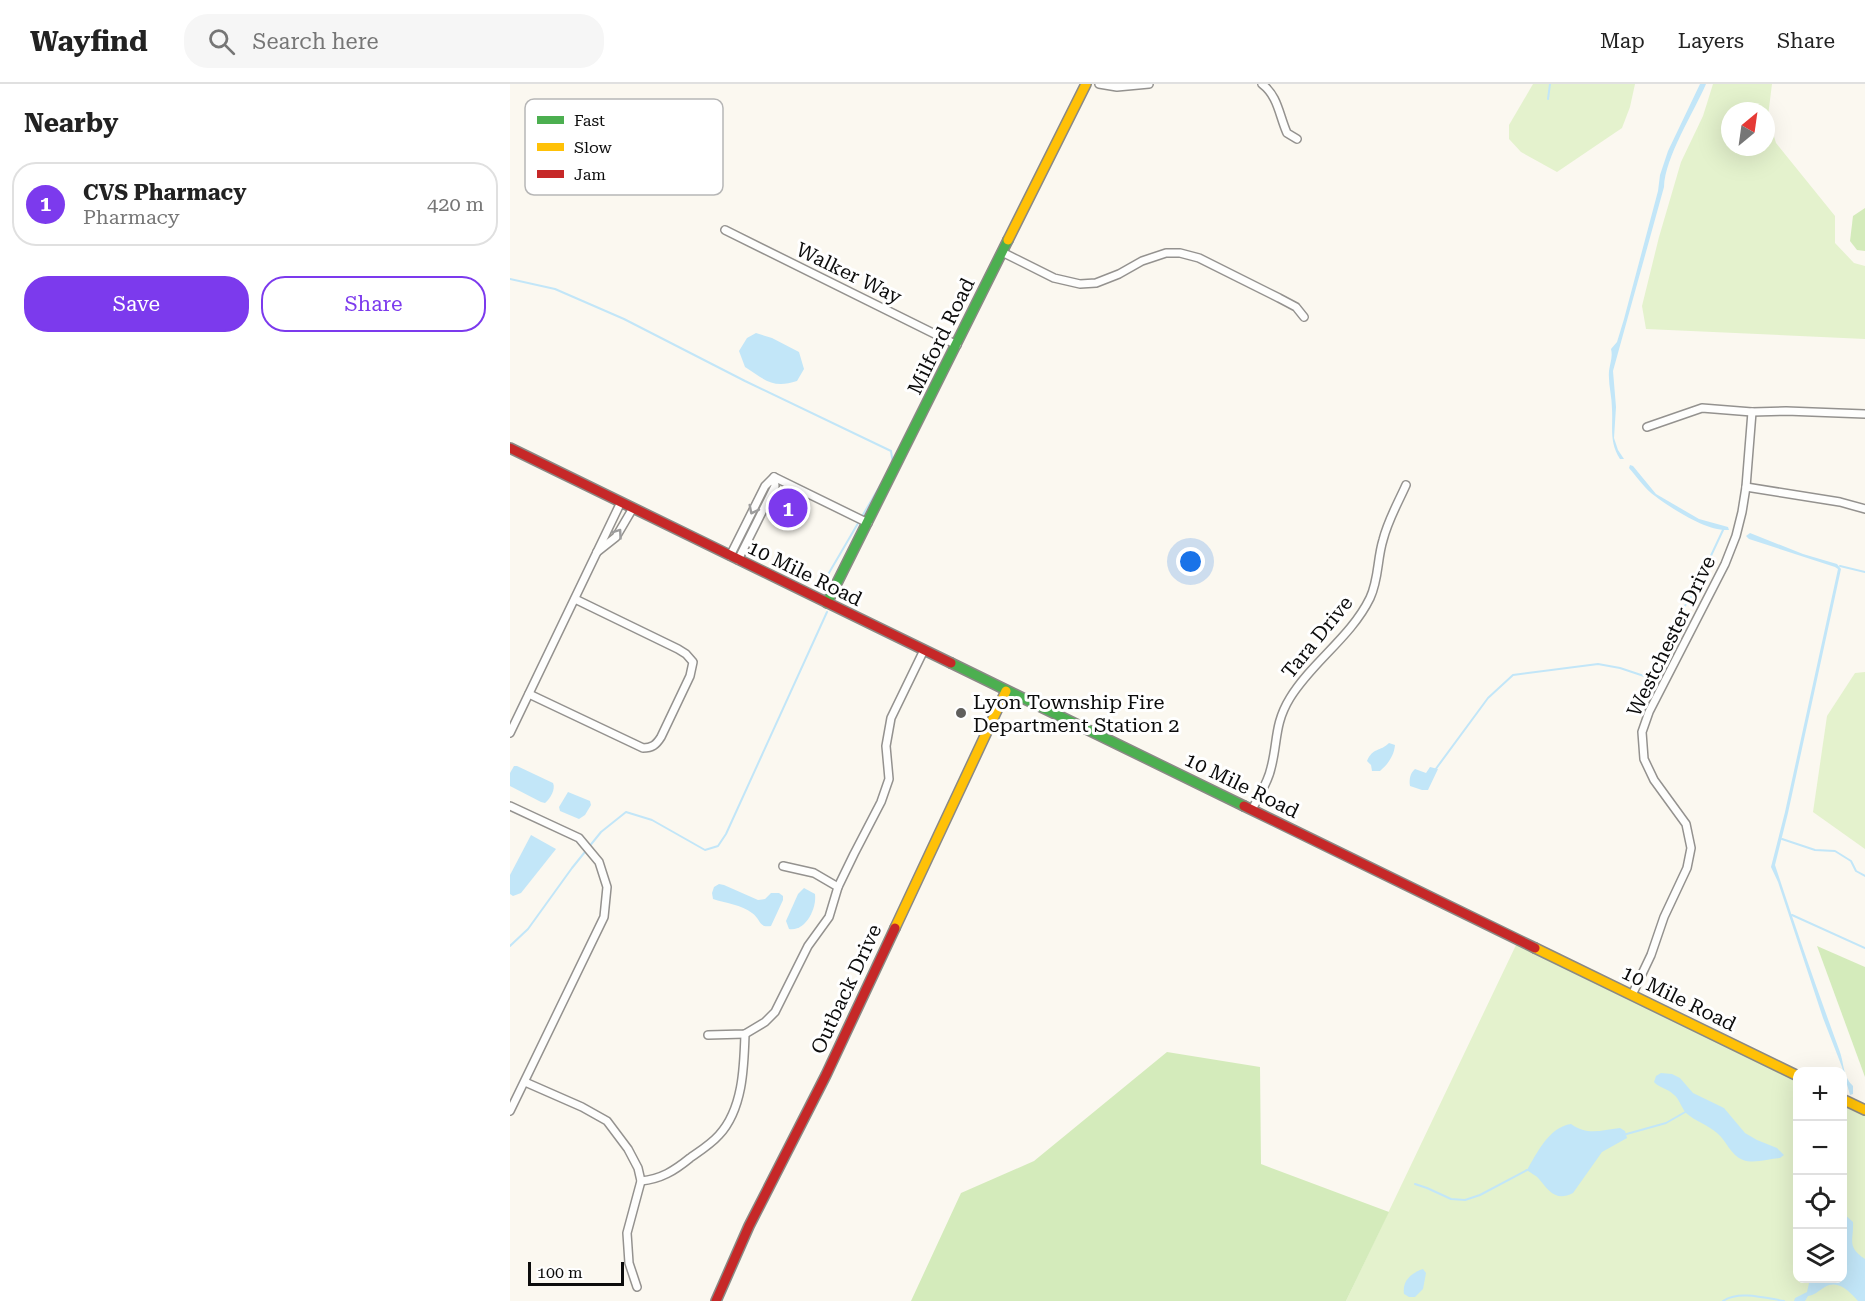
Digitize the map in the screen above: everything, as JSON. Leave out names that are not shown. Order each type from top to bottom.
[{"type":"main road","name":"Milford Road","points":[[827,603],[1086,84]]},
{"type":"main road","name":"10 Mile Road","points":[[510,448],[1793,1074]]},
{"type":"main road","name":"Outback Drive","points":[[716,1301],[749,1226],[826,1075],[1006,691]]},
{"type":"main road","points":[[1847,1101],[1865,1110]]},
{"type":"street","points":[[1099,84],[1117,87],[1149,84]]},
{"type":"street","points":[[1262,84],[1272,93],[1287,133],[1297,139]]},
{"type":"street","name":"Walker Way","points":[[725,230],[957,345]]},
{"type":"street","points":[[1002,252],[1053,278],[1080,284],[1096,283],[1166,253],[1180,253],[1199,258],[1279,298],[1296,307],[1304,317]]},
{"type":"street","points":[[1647,427],[1702,408],[1752,412],[1865,414]]},
{"type":"street","name":"Westchester Drive","points":[[1632,995],[1651,956],[1664,917],[1687,868],[1691,848],[1686,824],[1654,780],[1644,759],[1642,732],[1649,712],[1731,550],[1742,512],[1746,487],[1752,412]]},
{"type":"street","points":[[734,558],[765,486],[774,477],[868,523]]},
{"type":"street","name":"Tara Drive","points":[[1252,810],[1271,771],[1275,736],[1286,705],[1301,682],[1339,640],[1369,599],[1375,584],[1382,542],[1406,485]]},
{"type":"street","points":[[1746,487],[1865,508]]},
{"type":"street","points":[[511,728],[621,502]]},
{"type":"street","points":[[597,552],[616,537],[633,508]]},
{"type":"street","points":[[529,694],[643,748],[650,748],[661,738],[693,670],[693,662],[678,649],[575,599]]},
{"type":"street","points":[[708,1035],[745,1034],[765,1022],[775,1012],[808,946],[829,917],[838,887],[881,802],[889,779],[886,746],[891,718],[924,650]]},
{"type":"street","points":[[510,806],[579,838],[599,862],[607,887],[604,917],[510,1111]]},
{"type":"street","points":[[783,866],[814,873],[838,887]]},
{"type":"street","points":[[641,1180],[654,1180],[672,1173],[718,1135],[729,1122],[736,1105],[744,1061],[745,1034]]},
{"type":"street","points":[[525,1082],[582,1107],[607,1121],[628,1149],[638,1168],[641,1180],[627,1233],[629,1263],[637,1287]]},
{"type":"green space","points":[[1533,84],[1635,84],[1622,128],[1557,172],[1521,152],[1509,139],[1509,125]]},
{"type":"green space","points":[[1713,84],[1772,84],[1770,102],[1721,102],[1721,156],[1775,156],[1775,140],[1835,216],[1835,243],[1854,263],[1865,266],[1865,339],[1646,329],[1642,306],[1681,162],[1703,116]]},
{"type":"green space","points":[[1865,208],[1865,251],[1857,250],[1850,241],[1853,216]]},
{"type":"green space","points":[[1865,672],[1865,849],[1813,812],[1827,716],[1855,673]]},
{"type":"green space","points":[[1517,943],[1793,1079],[1793,1283],[1847,1283],[1847,1105],[1865,1114],[1865,1301],[1346,1301]]},
{"type":"green space","points":[[1817,946],[1865,967],[1865,1077]]},
{"type":"green space","points":[[1167,1052],[1260,1067],[1261,1164],[1389,1212],[1346,1301],[911,1301],[961,1193],[1034,1161]]},
{"type":"water","points":[[1700,84],[1706,84],[1669,162],[1613,371],[1616,407],[1614,438],[1624,459],[1620,459],[1614,447],[1612,435],[1609,376],[1611,349],[1617,342],[1624,319],[1668,151]]},
{"type":"water","points":[[756,333],[772,338],[799,352],[804,369],[797,381],[775,384],[745,367],[739,351],[747,338]]},
{"type":"water","points":[[1630,465],[1656,494],[1699,519],[1728,527],[1729,530],[1720,530],[1701,524],[1671,507],[1648,490],[1629,468]]},
{"type":"water","points":[[1750,533],[1803,554],[1837,564],[1841,569],[1775,865],[1844,1067],[1842,1067],[1823,1018],[1771,867],[1838,569],[1749,539],[1746,536]]},
{"type":"water","points":[[1389,743],[1395,745],[1390,760],[1380,771],[1372,771],[1367,761],[1369,757]]},
{"type":"water","points":[[514,766],[553,783],[552,794],[545,803],[510,786],[510,773]]},
{"type":"water","points":[[1430,767],[1438,769],[1428,790],[1410,786],[1410,777],[1415,769],[1426,773]]},
{"type":"water","points":[[568,792],[590,801],[591,805],[585,815],[579,819],[560,811],[559,807]]},
{"type":"water","points":[[531,835],[556,849],[521,893],[513,896],[510,894],[510,875]]},
{"type":"water","points":[[719,884],[758,900],[765,899],[771,893],[779,893],[783,896],[771,926],[764,926],[748,910],[713,899],[714,887]]},
{"type":"water","points":[[804,888],[815,894],[812,912],[800,927],[789,929],[786,921],[798,894]]},
{"type":"water","points":[[1661,1073],[1672,1074],[1680,1078],[1693,1093],[1724,1108],[1745,1133],[1777,1148],[1784,1155],[1780,1158],[1756,1161],[1739,1158],[1717,1133],[1686,1113],[1671,1092],[1654,1082],[1656,1076]]},
{"type":"water","points":[[1847,1076],[1853,1086],[1853,1094],[1850,1095]]},
{"type":"water","points":[[1571,1124],[1589,1131],[1620,1128],[1625,1131],[1627,1138],[1602,1152],[1573,1193],[1557,1196],[1527,1170],[1550,1135],[1563,1126]]},
{"type":"water","points":[[1847,1217],[1853,1222],[1853,1247],[1865,1259],[1865,1301],[1858,1301],[1843,1288],[1830,1285],[1808,1296],[1805,1301],[1794,1301],[1795,1298],[1807,1292],[1809,1283],[1847,1283]]},
{"type":"water","points":[[1423,1269],[1426,1273],[1423,1289],[1415,1297],[1404,1294],[1404,1285],[1408,1278]]},
{"type":"waterway","points":[[1548,99],[1550,84]]},
{"type":"waterway","points":[[510,279],[555,289],[624,319],[745,381],[891,451],[893,464]]},
{"type":"waterway","points":[[826,578],[881,484]]},
{"type":"waterway","points":[[1435,770],[1488,698],[1513,675],[1598,664],[1620,668],[1650,678],[1680,613],[1693,594],[1723,530]]},
{"type":"waterway","points":[[1840,566],[1865,572]]},
{"type":"waterway","points":[[510,946],[528,929],[601,832],[626,812],[652,820],[705,850],[718,846],[726,834],[827,612]]},
{"type":"waterway","points":[[1782,839],[1815,850],[1835,851],[1851,861],[1856,871],[1865,876]]},
{"type":"waterway","points":[[1792,915],[1865,948]]},
{"type":"waterway","points":[[1623,1135],[1666,1123],[1687,1111]]},
{"type":"waterway","points":[[1415,1184],[1451,1199],[1465,1200],[1480,1195],[1527,1170]]},
{"type":"waterway","points":[[1723,1301],[1744,1295],[1784,1301]]},
{"type":"traffic: fast","points":[[827,603],[1008,240]]},
{"type":"traffic: fast","points":[[951,663],[1244,806]]},
{"type":"traffic: slow","points":[[1008,240],[1086,84]]},
{"type":"traffic: slow","points":[[895,928],[1006,691]]},
{"type":"traffic: slow","points":[[1535,948],[1793,1074]]},
{"type":"traffic: slow","points":[[1847,1101],[1865,1110]]},
{"type":"traffic: jam","points":[[510,448],[951,663]]},
{"type":"traffic: jam","points":[[1244,806],[1535,948]]},
{"type":"traffic: jam","points":[[716,1301],[749,1226],[826,1075],[895,928]]},
{"type":"place","name":"CVS Pharmacy","points":[[788,508]]},
{"type":"place","name":"Lyon Township Fire Department Station 2","points":[[961,713]]}]
